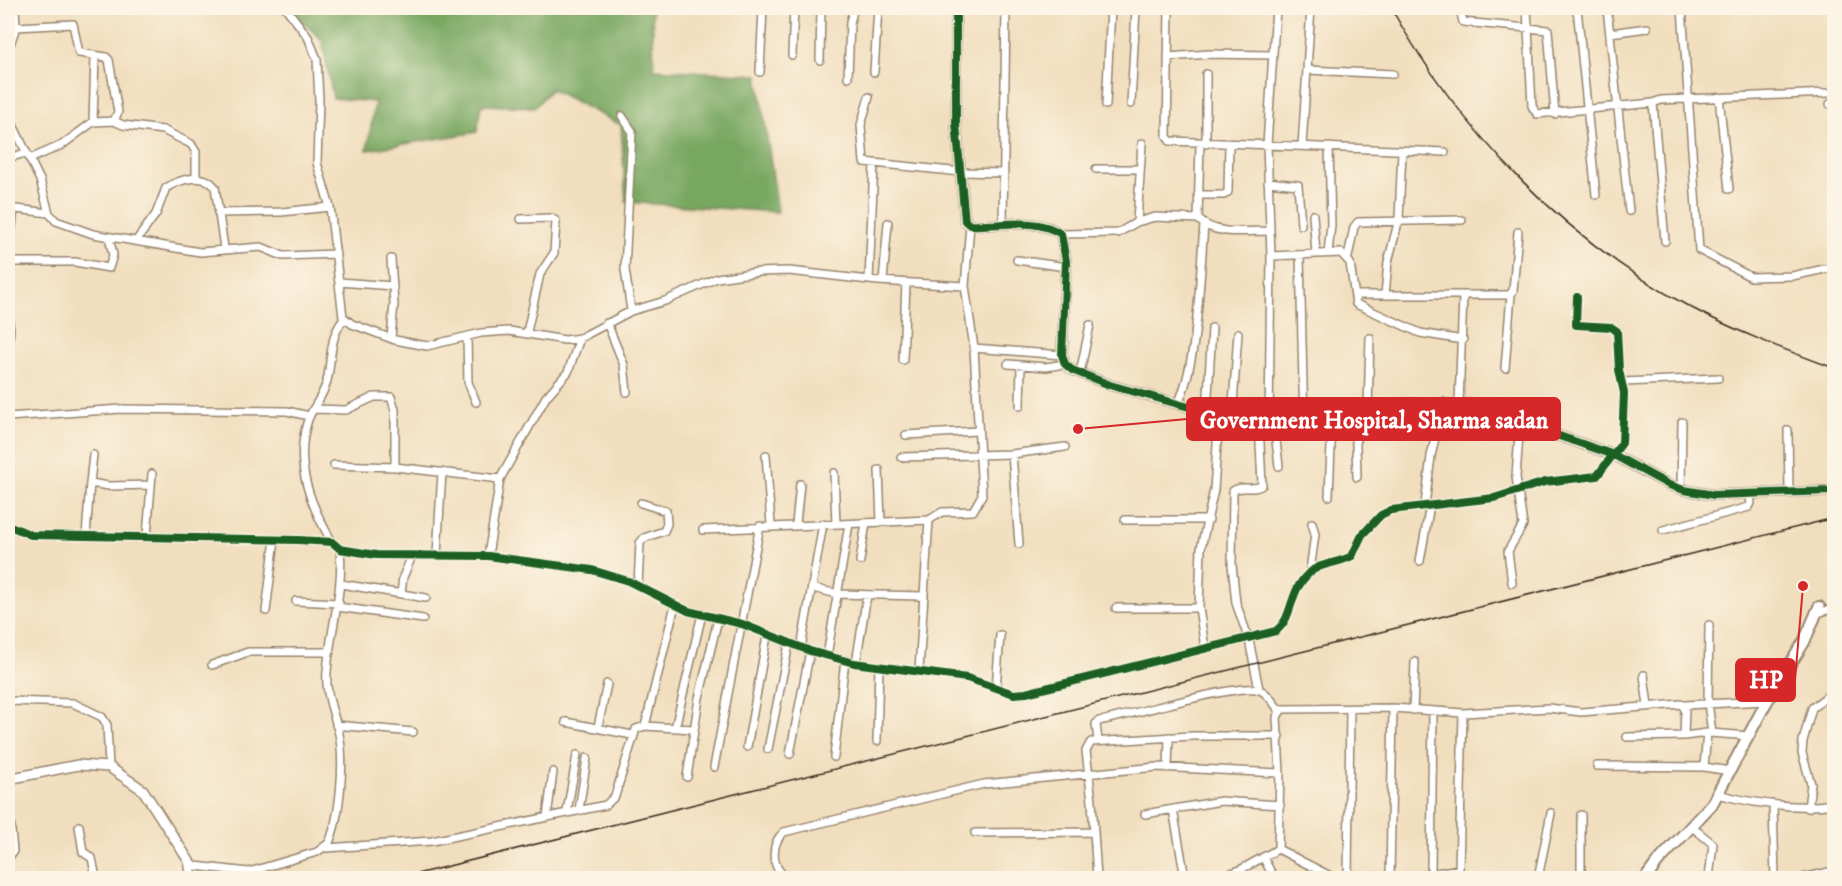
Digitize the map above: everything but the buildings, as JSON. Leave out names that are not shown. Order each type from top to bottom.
[{"type":"main road","points":[[1646,879],[1717,794],[1818,610]]},
{"type":"street","points":[[8,50],[20,26],[15,8]]},
{"type":"street","points":[[286,8],[308,37],[317,59],[319,100],[317,163],[330,207],[344,319],[335,331],[325,390],[309,416],[303,451],[305,482],[313,509],[332,542],[340,549],[412,556],[488,556],[592,570],[638,586],[675,605],[742,624],[767,636],[827,656],[856,663],[967,678],[1014,694],[1026,693],[1205,648],[1249,640],[1276,631],[1286,623],[1290,600],[1310,571],[1352,556],[1362,535],[1386,512],[1494,498],[1545,482],[1597,476],[1622,443],[1623,382],[1618,370],[1617,331],[1611,327],[1576,325],[1577,297]]},
{"type":"street","points":[[760,72],[763,8]]},
{"type":"street","points":[[792,55],[794,8]]},
{"type":"street","points":[[820,8],[820,60]]},
{"type":"street","points":[[848,77],[850,22],[854,8]]},
{"type":"street","points":[[874,72],[878,8]]},
{"type":"street","points":[[956,8],[955,91],[963,211],[965,221],[970,225],[1003,223],[1048,228],[1061,234],[1118,232],[1137,222],[1167,217],[1198,219],[1204,225],[1231,231],[1269,231]]},
{"type":"street","points":[[1003,223],[1006,8]]},
{"type":"street","points":[[1106,105],[1111,8]]},
{"type":"street","points":[[1131,104],[1136,8]]},
{"type":"street","points":[[1169,8],[1168,139],[1174,143],[1445,152]]},
{"type":"street","points":[[1276,8],[1267,145],[1271,256],[1267,424],[1262,486],[1258,489],[1237,488],[1233,491],[1232,565],[1236,603],[1249,640],[1259,689],[1279,710],[1278,849]]},
{"type":"street","points":[[1302,146],[1311,8]]},
{"type":"street","points":[[1460,8],[1463,22],[1548,30],[1555,114]]},
{"type":"street","points":[[1527,8],[1526,27],[1532,106],[1537,114],[1687,99],[1829,93]]},
{"type":"street","points":[[1577,8],[1596,195]]},
{"type":"street","points":[[1607,8],[1629,211]]},
{"type":"street","points":[[1682,8],[1699,250],[1751,277],[1792,276],[1834,267]]},
{"type":"street","points":[[20,26],[69,22],[73,24],[79,53],[106,57],[111,65],[118,112],[114,121]]},
{"type":"street","points":[[1610,33],[1647,28]]},
{"type":"street","points":[[1168,57],[1209,54],[1273,55]]},
{"type":"street","points":[[93,122],[94,56]]},
{"type":"street","points":[[1307,70],[1393,74]]},
{"type":"street","points":[[1198,219],[1206,74]]},
{"type":"street","points":[[8,84],[11,121],[40,180],[49,213],[56,221],[93,234],[200,252],[224,248],[261,247],[292,256],[336,254]]},
{"type":"street","points":[[869,97],[861,125],[861,158],[864,162],[961,172],[1004,173]]},
{"type":"street","points":[[1719,97],[1729,189]]},
{"type":"street","points":[[1653,104],[1665,241]]},
{"type":"street","points":[[622,116],[632,131],[625,269],[631,310]]},
{"type":"street","points":[[8,158],[28,156],[62,145],[93,122],[114,121],[121,125],[163,130],[191,144],[196,152],[196,178]]},
{"type":"street","points":[[1137,222],[1139,169],[1143,143]]},
{"type":"street","points":[[1198,195],[1224,195],[1228,192],[1229,144]]},
{"type":"street","points":[[1328,253],[1331,225],[1329,147]]},
{"type":"street","points":[[1385,295],[1388,262],[1399,219],[1402,151]]},
{"type":"street","points":[[869,280],[874,164]]},
{"type":"street","points":[[1096,169],[1139,169]]},
{"type":"street","points":[[136,241],[156,214],[166,188],[196,178],[208,180],[215,187],[224,248]]},
{"type":"street","points":[[1268,182],[1298,185],[1300,225]]},
{"type":"street","points":[[218,213],[281,212],[330,207]]},
{"type":"street","points":[[10,242],[11,208],[49,213]]},
{"type":"street","points":[[1313,215],[1316,253]]},
{"type":"street","points":[[521,219],[551,218],[556,221],[554,253],[540,274],[527,332]]},
{"type":"street","points":[[1462,220],[1399,219],[1355,224],[1348,257],[1355,302],[1359,305],[1413,330],[1463,340]]},
{"type":"street","points":[[883,281],[888,223]]},
{"type":"street","points":[[703,530],[771,525],[929,520],[942,512],[969,512],[977,509],[982,495],[980,454],[974,348],[965,286],[970,225]]},
{"type":"street","points":[[1178,404],[1184,390],[1192,347],[1204,225]]},
{"type":"street","points":[[1505,368],[1518,232]]},
{"type":"street","points":[[1061,234],[1066,267],[1064,359]]},
{"type":"street","points":[[8,262],[75,262],[107,268],[111,266],[113,255],[109,237]]},
{"type":"street","points":[[1271,256],[1341,253],[1348,257]]},
{"type":"street","points":[[1300,255],[1304,425]]},
{"type":"street","points":[[391,259],[394,304],[391,338]]},
{"type":"street","points":[[1017,260],[1066,267]]},
{"type":"street","points":[[344,319],[391,338],[427,346],[492,332],[527,332],[553,339],[580,338],[631,310],[666,301],[717,278],[758,272],[789,271],[869,280],[965,286]]},
{"type":"street","points":[[339,282],[393,286]]},
{"type":"street","points":[[903,360],[906,283]]},
{"type":"street","points":[[1355,295],[1511,295]]},
{"type":"street","points":[[1459,402],[1463,296]]},
{"type":"street","points":[[8,316],[10,330],[8,347]]},
{"type":"street","points":[[607,324],[622,357],[627,392]]},
{"type":"street","points":[[1080,373],[1090,325]]},
{"type":"street","points":[[1206,412],[1212,328]]},
{"type":"street","points":[[1232,419],[1238,333]]},
{"type":"street","points":[[467,338],[468,382],[476,402]]},
{"type":"street","points":[[488,556],[500,479],[546,397],[568,372],[580,338]]},
{"type":"street","points":[[1368,410],[1370,338]]},
{"type":"street","points":[[974,348],[1064,359],[1080,373],[1206,412],[1232,419],[1267,424],[1304,425],[1404,403],[1459,402],[1499,406],[1520,420],[1614,455],[1662,482],[1681,489],[1714,495],[1834,491]]},
{"type":"street","points":[[1008,364],[1046,367],[1064,359]]},
{"type":"street","points":[[1020,406],[1022,365]]},
{"type":"street","points":[[1623,382],[1718,378]]},
{"type":"street","points":[[315,409],[346,410],[374,397],[391,397],[395,410],[395,467]]},
{"type":"street","points":[[1420,561],[1431,456],[1443,402]]},
{"type":"street","points":[[8,417],[127,409],[286,411],[309,416]]},
{"type":"street","points":[[1355,413],[1357,477]]},
{"type":"street","points":[[1205,648],[1199,608],[1201,548],[1214,490],[1219,415]]},
{"type":"street","points":[[1329,496],[1332,420]]},
{"type":"street","points":[[1512,583],[1508,550],[1523,525],[1517,492],[1516,461],[1520,420]]},
{"type":"street","points":[[1681,489],[1682,422]]},
{"type":"street","points":[[1267,424],[1279,466]]},
{"type":"street","points":[[1788,430],[1789,492]]},
{"type":"street","points":[[906,435],[978,431]]},
{"type":"street","points":[[900,457],[1012,453],[1065,447]]},
{"type":"street","points":[[1012,453],[1019,544]]},
{"type":"street","points":[[86,536],[93,455]]},
{"type":"street","points":[[766,455],[771,525]]},
{"type":"street","points":[[334,465],[395,467],[500,479]]},
{"type":"street","points":[[879,470],[881,522]]},
{"type":"street","points":[[437,555],[442,472]]},
{"type":"street","points":[[834,473],[836,524]]},
{"type":"street","points":[[147,536],[152,474]]},
{"type":"street","points":[[90,483],[109,486],[151,485]]},
{"type":"street","points":[[796,524],[800,483]]},
{"type":"street","points":[[1663,530],[1749,507],[1752,503],[1749,493]]},
{"type":"street","points":[[638,586],[640,543],[644,538],[664,531],[667,520],[666,511],[640,503]]},
{"type":"street","points":[[919,670],[922,596],[929,520]]},
{"type":"street","points":[[1125,520],[1209,520]]},
{"type":"street","points":[[860,561],[866,523]]},
{"type":"street","points":[[1310,571],[1315,534],[1312,523]]},
{"type":"street","points":[[801,648],[823,524]]},
{"type":"street","points":[[827,656],[849,524]]},
{"type":"street","points":[[8,525],[32,535],[332,542]]},
{"type":"street","points":[[714,767],[760,526]]},
{"type":"street","points":[[266,611],[275,539]]},
{"type":"street","points":[[326,848],[332,837],[340,777],[341,750],[327,683],[339,605],[340,549]]},
{"type":"street","points":[[401,594],[403,578],[412,556]]},
{"type":"street","points":[[341,584],[426,598]]},
{"type":"street","points":[[812,588],[838,594],[922,596]]},
{"type":"street","points":[[856,663],[867,595]]},
{"type":"street","points":[[296,601],[339,605],[423,619]]},
{"type":"street","points":[[645,726],[675,605]]},
{"type":"street","points":[[1116,608],[1199,608]]},
{"type":"street","points":[[1818,610],[1834,608]]},
{"type":"street","points":[[675,728],[702,614]]},
{"type":"street","points":[[687,777],[693,729],[718,618]]},
{"type":"street","points":[[1704,767],[1710,733],[1709,625]]},
{"type":"street","points":[[996,688],[1000,635]]},
{"type":"street","points":[[747,747],[767,636]]},
{"type":"street","points":[[768,749],[789,644]]},
{"type":"street","points":[[790,754],[810,651]]},
{"type":"street","points":[[212,665],[248,652],[330,652]]},
{"type":"street","points":[[834,757],[844,660]]},
{"type":"street","points":[[1413,710],[1415,662]]},
{"type":"street","points":[[877,741],[879,666]]},
{"type":"street","points":[[1644,675],[1648,706]]},
{"type":"street","points":[[598,728],[607,684]]},
{"type":"street","points":[[1098,741],[1096,724],[1100,721],[1122,718],[1197,698],[1259,689]]},
{"type":"street","points":[[1808,808],[1811,784],[1802,753],[1803,741],[1812,708],[1834,691]]},
{"type":"street","points":[[8,701],[63,701],[73,703],[102,717],[107,725],[109,767]]},
{"type":"street","points":[[1279,710],[1393,708],[1463,713],[1534,708],[1595,712],[1648,706],[1767,701]]},
{"type":"street","points":[[1684,705],[1684,736]]},
{"type":"street","points":[[1350,708],[1348,878],[1418,877],[1431,872],[1453,871],[1460,867],[1463,713]]},
{"type":"street","points":[[1390,878],[1393,708]]},
{"type":"street","points":[[1431,872],[1433,712]]},
{"type":"street","points":[[566,722],[632,735]]},
{"type":"street","points":[[336,725],[413,732]]},
{"type":"street","points":[[8,779],[78,765],[109,767],[143,790],[189,861],[195,866],[249,873],[274,867],[326,848],[432,841],[606,805],[615,796],[632,735],[636,729],[645,726],[693,729]]},
{"type":"street","points":[[1627,737],[1710,733],[1750,736]]},
{"type":"street","points":[[1097,879],[1087,747],[1098,741],[1169,737],[1279,736]]},
{"type":"street","points":[[1168,768],[1169,737]]},
{"type":"street","points":[[567,813],[577,755]]},
{"type":"street","points":[[579,810],[587,758]]},
{"type":"street","points":[[1597,766],[1704,767],[1730,771]]},
{"type":"street","points":[[787,879],[776,863],[774,851],[780,836],[790,830],[984,784],[1089,773],[1168,768],[1280,773]]},
{"type":"street","points":[[547,817],[553,772]]},
{"type":"street","points":[[1717,794],[1808,808],[1834,804]]},
{"type":"street","points":[[1145,814],[1221,801],[1280,805]]},
{"type":"street","points":[[1773,804],[1775,879]]},
{"type":"street","points":[[1173,809],[1185,879]]},
{"type":"street","points":[[1538,879],[1551,813]]},
{"type":"street","points":[[1581,815],[1581,879]]},
{"type":"street","points":[[8,859],[13,851],[10,819]]},
{"type":"street","points":[[79,826],[83,852],[92,858],[96,879]]},
{"type":"street","points":[[1691,826],[1713,844],[1709,879]]},
{"type":"street","points":[[975,833],[1094,832]]},
{"type":"street","points":[[1218,879],[1278,849]]},
{"type":"street","points":[[1278,849],[1334,879]]},
{"type":"street","points":[[1263,857],[1274,879]]},
{"type":"street","points":[[189,861],[192,879]]},
{"type":"street","points":[[1803,879],[1834,871]]},
{"type":"green space","points":[[292,8],[652,8],[654,69],[758,75],[778,212],[626,202],[621,125],[551,89],[535,107],[481,105],[477,132],[367,150],[375,102],[333,98],[322,40],[293,13]]},
{"type":"railway","points":[[1391,8],[1418,53],[1482,138],[1519,178],[1599,249],[1688,306],[1760,340],[1834,368]]},
{"type":"railway","points":[[401,878],[1834,518]]},
{"type":"cycle path","points":[[956,8],[956,124],[965,221],[970,225],[1039,225],[1061,234],[1066,261],[1062,355],[1065,364],[1072,370],[1110,385],[1232,419],[1304,425],[1319,424],[1404,403],[1492,405],[1539,429],[1614,455],[1669,485],[1684,490],[1714,495],[1834,491]]},
{"type":"cycle path","points":[[8,525],[31,535],[332,542],[340,549],[376,555],[488,556],[592,570],[628,581],[688,611],[742,624],[810,651],[854,663],[967,678],[1014,694],[1026,693],[1276,631],[1286,619],[1297,589],[1308,574],[1318,567],[1352,556],[1362,535],[1381,515],[1391,510],[1494,498],[1545,482],[1597,476],[1622,443],[1624,393],[1619,370],[1617,331],[1611,327],[1576,325],[1577,297]]},
{"type":"place","name":"Government Hospital, Sharma sadan","points":[[1078,429]]},
{"type":"place","name":"HP","points":[[1803,586]]}]
